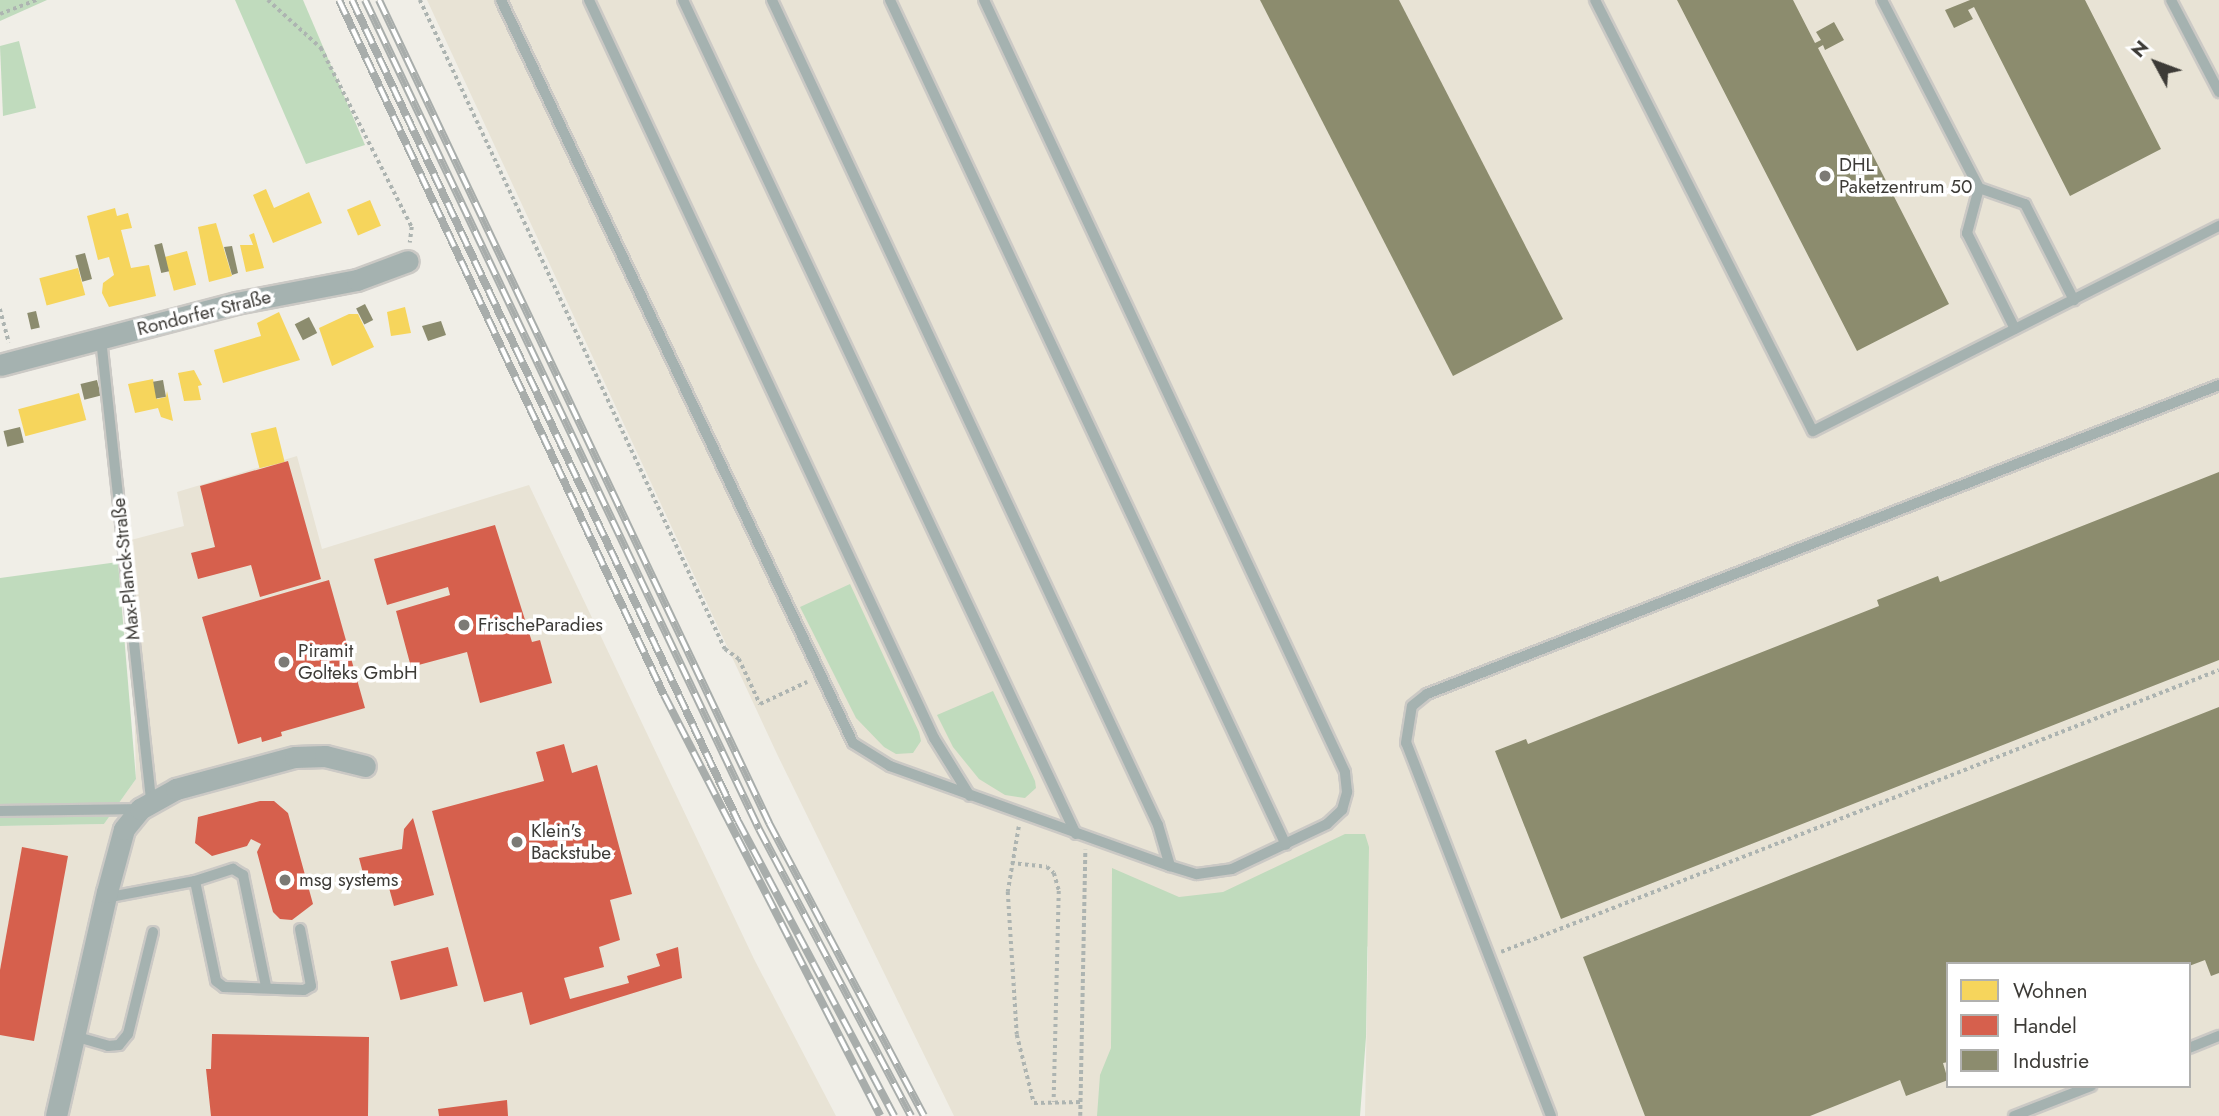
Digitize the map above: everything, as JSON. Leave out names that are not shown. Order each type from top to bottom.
[{"type":"street","name":"Rondorfer Straße","points":[[7,364],[236,303],[357,280],[408,261]]},
{"type":"street","points":[[56,1116],[105,898],[124,828],[145,804],[295,757],[325,756],[365,766]]},
{"type":"lane","points":[[501,0],[844,730],[861,750],[875,759],[970,796],[1170,866],[1210,874],[1286,845],[1327,824],[1342,810],[1347,792],[1345,772],[984,0]]},
{"type":"lane","points":[[589,0],[934,738],[970,796]]},
{"type":"lane","points":[[683,0],[1081,835]]},
{"type":"lane","points":[[772,0],[1162,834],[1170,866]]},
{"type":"lane","points":[[890,0],[1286,845]]},
{"type":"lane","points":[[1595,0],[1814,431],[2219,226]]},
{"type":"lane","points":[[1882,0],[1979,188],[1967,233],[2015,329]]},
{"type":"lane","points":[[2171,0],[2219,92]]},
{"type":"lane","points":[[1979,188],[2025,204],[2074,300]]},
{"type":"lane","name":"Max-Planck-Straße","points":[[101,339],[145,804]]},
{"type":"lane","points":[[1551,1116],[1406,743],[1412,706],[1427,694],[2219,385]]},
{"type":"lane","points":[[0,811],[145,804]]},
{"type":"lane","points":[[105,898],[195,881],[233,869],[243,875],[266,986]]},
{"type":"lane","points":[[195,881],[216,981],[224,988],[266,986],[304,990],[311,986],[300,929]]},
{"type":"lane","points":[[74,1036],[108,1046],[119,1045],[128,1034],[153,932]]},
{"type":"lane","points":[[2191,1047],[2219,1036]]},
{"type":"lane","points":[[2014,1116],[2086,1088]]},
{"type":"path","points":[[0,14],[36,0]]},
{"type":"path","points":[[268,0],[321,48],[412,227],[408,261]]},
{"type":"path","points":[[420,0],[725,649],[738,659],[760,704],[818,676]]},
{"type":"path","points":[[0,309],[7,364]]},
{"type":"path","points":[[1489,957],[2219,670]]},
{"type":"path","points":[[1023,815],[1011,863],[1008,892],[1017,1035],[1034,1103],[1082,1102]]},
{"type":"path","points":[[1080,1116],[1081,835]]},
{"type":"path","points":[[1011,863],[1047,867],[1054,873],[1059,891],[1054,1102]]},
{"type":"shaded area","points":[[427,0],[2219,0],[2219,1116],[1365,1116],[1368,946],[1212,1116],[954,1116],[777,754]]},
{"type":"shaded area","points":[[297,456],[322,549],[529,485],[754,959],[836,1116],[0,1116],[0,826],[104,824],[136,779],[131,540],[184,526],[177,492]]},
{"type":"green space","points":[[0,0],[47,0],[0,21]]},
{"type":"green space","points":[[235,0],[303,0],[365,145],[306,164]]},
{"type":"green space","points":[[19,41],[36,108],[3,116],[0,46]]},
{"type":"green space","points":[[118,562],[136,779],[104,824],[0,826],[0,578]]},
{"type":"green space","points":[[850,584],[919,732],[921,741],[913,753],[896,754],[884,747],[856,718],[800,607]]},
{"type":"green space","points":[[993,691],[1035,781],[1036,788],[1025,798],[1005,795],[979,779],[953,747],[937,715]]},
{"type":"green space","points":[[1345,834],[1365,834],[1369,847],[1366,1037],[1360,1116],[1097,1116],[1100,1075],[1111,1048],[1112,868],[1179,897],[1223,892]]},
{"type":"building: Wohnen","points":[[266,189],[274,208],[309,192],[322,223],[273,243],[253,195]]},
{"type":"building: Wohnen","points":[[370,200],[381,226],[358,236],[347,210]]},
{"type":"building: Wohnen","points":[[115,208],[117,216],[128,213],[132,228],[121,230],[131,268],[149,265],[156,296],[109,307],[102,293],[103,283],[114,275],[109,257],[98,260],[87,216]]},
{"type":"building: Wohnen","points":[[216,223],[232,276],[209,282],[198,227]]},
{"type":"building: Wohnen","points":[[254,233],[264,268],[246,272],[240,245],[253,245],[249,235]]},
{"type":"building: Wohnen","points":[[187,251],[196,285],[174,291],[165,257]]},
{"type":"building: Wohnen","points":[[78,268],[85,295],[47,305],[39,278]]},
{"type":"building: Wohnen","points":[[405,307],[411,333],[391,336],[387,312]]},
{"type":"building: Wohnen","points":[[279,312],[300,360],[223,383],[214,350],[261,336],[257,323]]},
{"type":"building: Wohnen","points":[[349,314],[358,314],[374,347],[332,366],[319,328]]},
{"type":"building: Wohnen","points":[[194,370],[202,385],[198,386],[201,400],[184,401],[178,373]]},
{"type":"building: Wohnen","points":[[153,379],[157,399],[166,397],[167,391],[173,421],[161,417],[158,408],[135,413],[128,384]]},
{"type":"building: Wohnen","points":[[79,393],[86,420],[25,436],[18,409]]},
{"type":"building: Wohnen","points":[[276,427],[285,462],[259,468],[251,433]]},
{"type":"building: Handel","points":[[288,461],[321,579],[260,597],[251,565],[198,579],[191,553],[215,547],[200,486]]},
{"type":"building: Handel","name":"FrischeParadies","points":[[495,525],[532,642],[540,640],[552,683],[480,703],[467,652],[411,667],[396,611],[450,595],[448,587],[387,605],[374,559]]},
{"type":"building: Handel","name":"Piramit Golteks GmbH","points":[[329,580],[365,708],[281,732],[282,736],[262,742],[261,737],[238,744],[202,617]]},
{"type":"building: Handel","points":[[564,744],[572,773],[597,765],[632,894],[610,900],[620,940],[599,947],[604,967],[564,978],[570,999],[629,983],[627,976],[660,966],[656,954],[678,947],[682,978],[530,1025],[522,992],[484,1002],[432,811],[544,781],[536,752]]},
{"type":"building: Handel","name":"msg systems","points":[[260,801],[274,801],[288,813],[313,904],[292,920],[280,919],[273,912],[257,852],[261,844],[251,839],[247,846],[212,856],[195,843],[198,817]]},
{"type":"building: Handel","name":"msg systems","points":[[413,818],[434,895],[394,906],[386,877],[364,877],[359,858],[402,849],[404,829]]},
{"type":"building: Handel","points":[[22,847],[68,856],[34,1041],[0,1035],[0,970]]},
{"type":"building: Handel","points":[[448,947],[458,986],[400,1000],[391,961]]},
{"type":"building: Handel","points":[[212,1034],[369,1037],[368,1116],[211,1116],[206,1069],[211,1069]]},
{"type":"building: Handel","points":[[507,1100],[508,1116],[439,1116],[438,1109]]},
{"type":"building: Industrie","points":[[1260,0],[1399,0],[1563,319],[1453,376]]},
{"type":"building: Industrie","name":"DHL Paketzentrum 50","points":[[1677,0],[1793,0],[1815,43],[1821,40],[1816,32],[1834,22],[1844,40],[1825,50],[1823,45],[1818,48],[1949,304],[1857,351]]},
{"type":"building: Industrie","points":[[1970,0],[2085,0],[2161,149],[2070,196],[1974,7],[1968,10],[1973,19],[1954,28],[1945,10]]},
{"type":"building: Industrie","points":[[162,243],[169,271],[161,273],[154,245]]},
{"type":"building: Industrie","points":[[232,246],[238,273],[232,275],[224,247]]},
{"type":"building: Industrie","points":[[85,253],[92,279],[82,282],[75,256]]},
{"type":"building: Industrie","points":[[365,304],[373,320],[364,325],[356,309]]},
{"type":"building: Industrie","points":[[36,311],[40,328],[31,330],[27,313]]},
{"type":"building: Industrie","points":[[309,317],[317,333],[303,340],[295,324]]},
{"type":"building: Industrie","points":[[441,321],[446,335],[428,341],[422,326]]},
{"type":"building: Industrie","points":[[97,380],[101,396],[84,400],[81,384]]},
{"type":"building: Industrie","points":[[163,380],[166,397],[156,398],[153,382]]},
{"type":"building: Industrie","points":[[20,427],[24,443],[7,447],[4,431]]},
{"type":"building: Industrie","points":[[2219,472],[2219,660],[1561,919],[1495,751],[1526,739],[1528,744],[1879,606],[1877,600],[1938,576],[1940,582]]},
{"type":"building: Industrie","points":[[2219,707],[2219,973],[2211,976],[2205,960],[2191,965],[2191,962],[1946,962],[1946,1062],[1943,1063],[1946,1081],[1906,1096],[1900,1080],[1810,1116],[1645,1116],[1583,957]]},
{"type":"railway","points":[[339,0],[664,695],[880,1116]]},
{"type":"railway","points":[[352,0],[738,821],[894,1116]]},
{"type":"railway","points":[[365,0],[759,829],[911,1116]]},
{"type":"railway","points":[[379,0],[769,823],[924,1116]]},
{"type":"place","name":"DHL Paketzentrum 50","points":[[1825,176]]},
{"type":"place","name":"FrischeParadies","points":[[464,625]]},
{"type":"place","name":"Piramit Golteks GmbH","points":[[284,662]]},
{"type":"place","name":"Klein's Backstube","points":[[517,842]]},
{"type":"place","name":"msg systems","points":[[285,880]]}]
